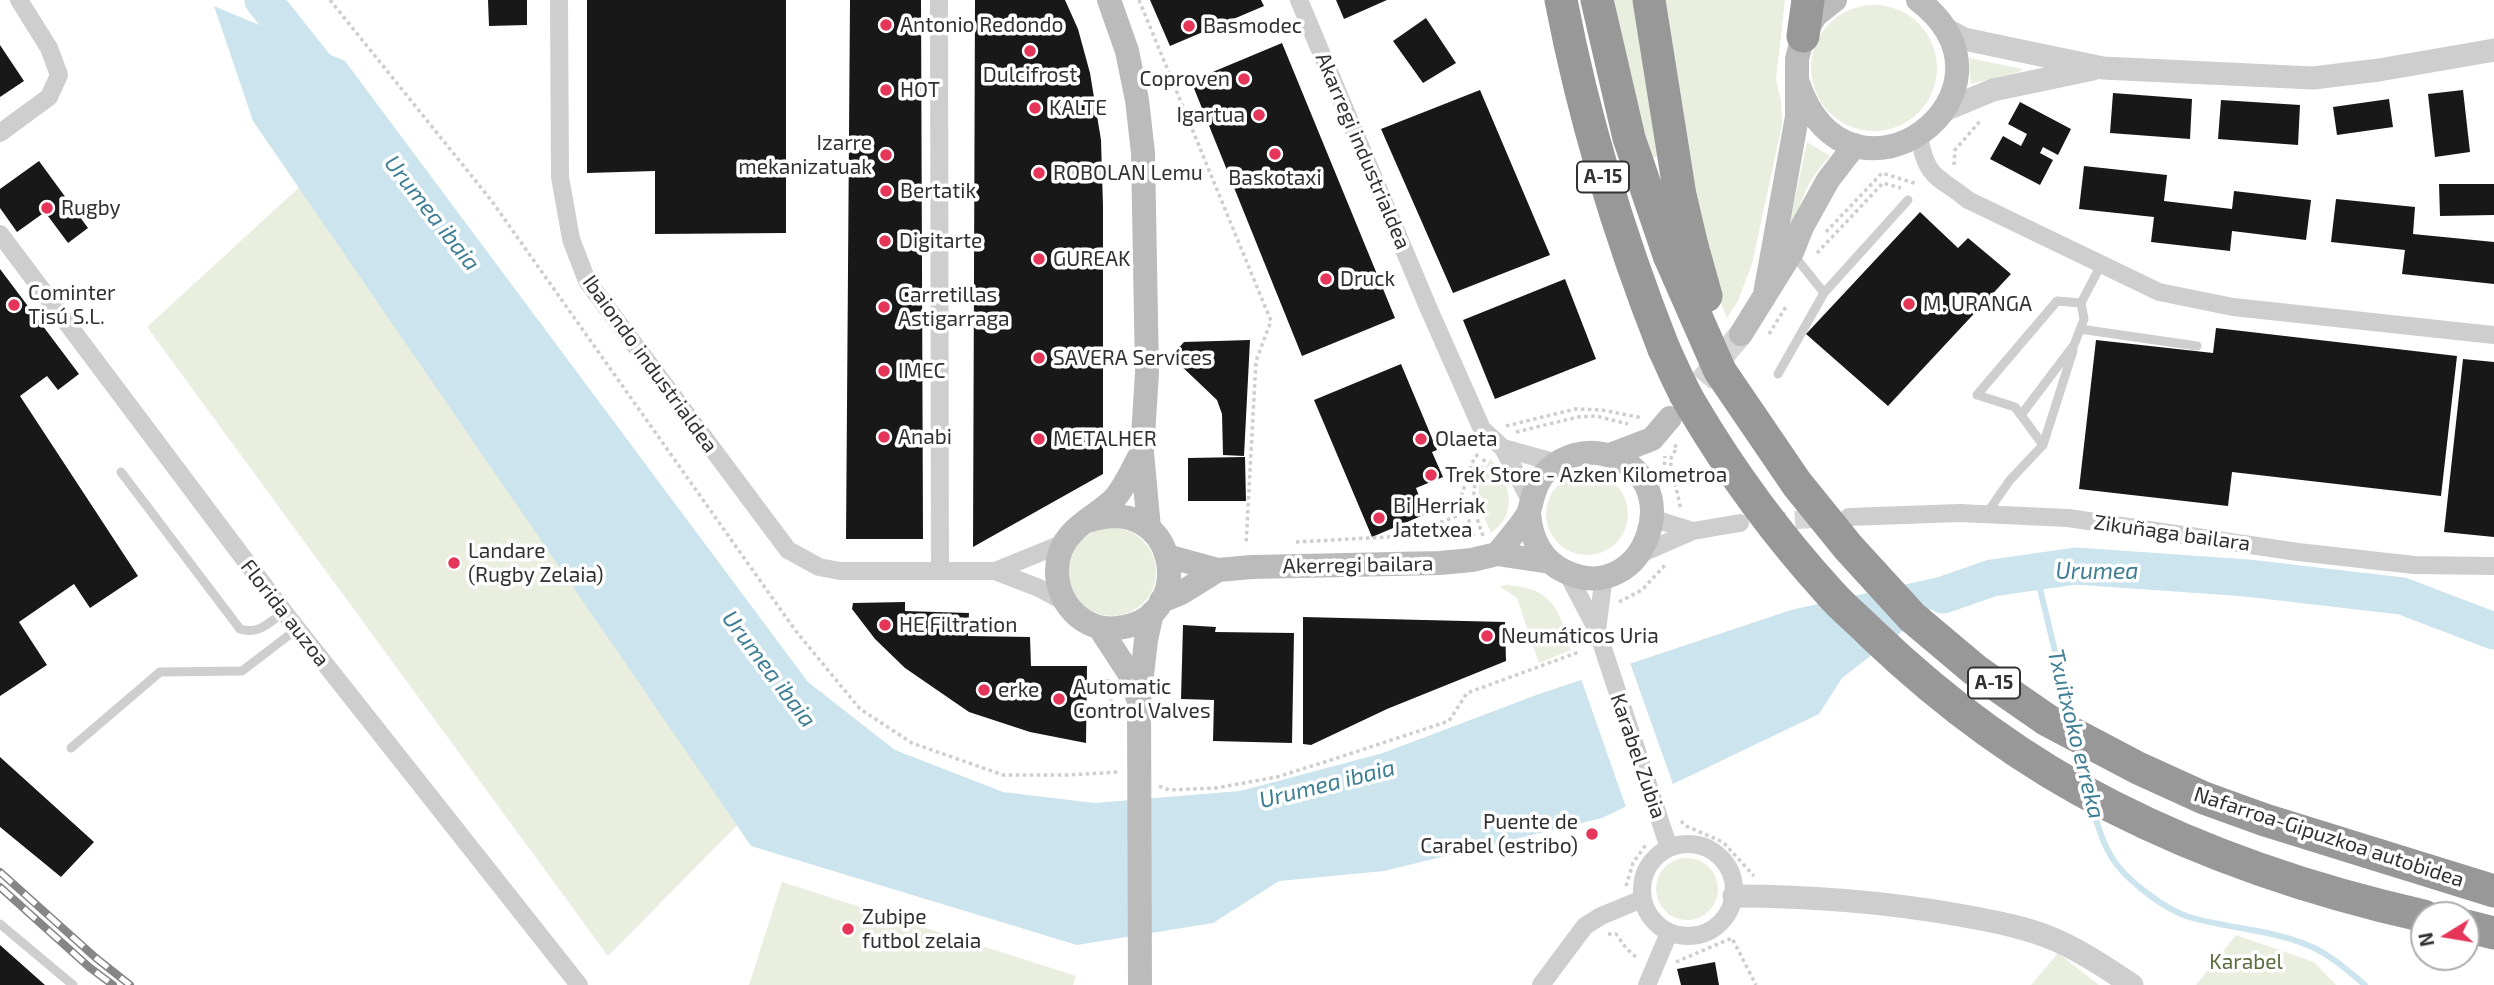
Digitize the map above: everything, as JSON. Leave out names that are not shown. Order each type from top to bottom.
[{"type":"highway","points":[[1546,0],[1570,100],[1590,131]]},
{"type":"highway","name":"A-15","points":[[1561,0],[1576,77],[1616,220],[1664,349],[1690,404],[1746,487],[1794,551],[1832,595],[1895,656],[1970,716],[2053,773],[2150,825],[2266,872],[2410,913]]},
{"type":"highway","name":"A-15","points":[[1597,0],[1629,138],[1680,251]]},
{"type":"highway","points":[[1649,0],[1680,195],[1680,251]]},
{"type":"highway","points":[[1803,36],[1808,0]]},
{"type":"highway","name":"Nafarroa-Gipuzkoa autobidea","points":[[1680,251],[1747,392],[1797,484],[1848,547],[1912,617],[1975,670],[2047,720],[2138,768],[2204,798],[2264,820],[2494,891]]},
{"type":"main road","points":[[1109,0],[1129,63],[1137,100],[1143,153],[1147,373],[1142,452],[1149,528]]},
{"type":"main road","points":[[1765,295],[1797,117],[1797,59],[1803,36],[1815,16],[1835,0]]},
{"type":"main road","points":[[1798,83],[1805,104],[1818,122],[1835,136],[1855,145],[1877,148],[1899,145],[1919,136],[1934,124],[1945,110],[1953,91],[1956,70],[1954,49],[1947,30],[1934,12],[1918,0]]},
{"type":"main road","points":[[1741,334],[1792,253],[1828,180],[1855,145]]},
{"type":"main road","points":[[1610,456],[1642,432],[1671,418]]},
{"type":"main road","points":[[1642,432],[1646,485],[1653,516],[1652,529],[1640,554],[1624,568],[1604,576],[1585,577],[1491,546],[1530,507],[1543,475],[1557,463],[1583,453],[1610,456],[1630,467],[1646,485]]},
{"type":"main road","points":[[1142,452],[1115,498],[1074,530],[1064,543],[1056,572],[1058,588],[1065,602],[1080,617],[1099,627],[1127,627],[1218,570]]},
{"type":"main road","points":[[1530,507],[1534,540],[1558,567]]},
{"type":"main road","points":[[1088,521],[1103,516],[1119,516],[1135,520],[1149,528],[1160,541],[1170,571],[1167,587],[1146,640],[1139,702],[1140,985]]},
{"type":"main road","name":"Akerregi bailara","points":[[1218,570],[1440,564],[1472,560],[1491,546]]},
{"type":"main road","points":[[1167,556],[1218,570]]},
{"type":"main road","points":[[1099,627],[1129,673],[1139,702]]},
{"type":"street","points":[[0,133],[49,97],[60,75],[50,48],[19,0]]},
{"type":"street","name":"Ibaiondo industrialdea","points":[[559,0],[560,177],[571,239],[587,281],[788,550],[820,568],[840,571],[995,572]]},
{"type":"street","points":[[939,0],[940,571]]},
{"type":"street","name":"Akarregi industrialdea","points":[[1299,0],[1482,429],[1500,445],[1530,507]]},
{"type":"street","points":[[1947,30],[1964,39],[2103,68],[2314,78],[2494,50]]},
{"type":"street","points":[[1945,110],[1993,90],[2103,68]]},
{"type":"street","points":[[1919,136],[1928,167],[1944,184],[1969,200],[2159,292],[2233,307],[2494,334]]},
{"type":"street","name":"Florida auzoa","points":[[0,234],[297,629],[579,985]]},
{"type":"street","points":[[1500,445],[1557,463]]},
{"type":"street","name":"Zikuñaga bailara","points":[[1849,517],[1987,513],[2068,518],[2298,552],[2414,565],[2494,566]]},
{"type":"street","points":[[1653,516],[1693,531]]},
{"type":"street","points":[[1640,554],[1693,531],[1740,523]]},
{"type":"street","points":[[995,572],[1064,543]]},
{"type":"street","points":[[1558,567],[1597,630]]},
{"type":"street","points":[[995,572],[1039,588],[1065,602]]},
{"type":"street","points":[[1597,630],[1604,576]]},
{"type":"street","name":"Karabel Zubia","points":[[1597,630],[1606,665],[1669,848]]},
{"type":"street","points":[[1682,844],[1696,844],[1721,857],[1734,881],[1734,896],[1731,908],[1716,927],[1694,936],[1669,933],[1652,919],[1642,899],[1642,884],[1647,869],[1656,856],[1682,844]]},
{"type":"street","points":[[1734,896],[1896,904],[2015,927],[2068,946],[2132,985]]},
{"type":"street","points":[[1541,985],[1585,926],[1601,916],[1642,899]]},
{"type":"street","points":[[1650,977],[1669,933]]},
{"type":"lane","points":[[1778,374],[1824,293],[1908,200]]},
{"type":"lane","points":[[1792,253],[1824,293]]},
{"type":"lane","points":[[1987,513],[2010,480],[2043,446],[2084,319],[2081,303],[2101,265]]},
{"type":"lane","points":[[2043,446],[2015,407],[1977,395],[2057,301],[2081,303]]},
{"type":"lane","points":[[2080,329],[2197,346]]},
{"type":"lane","points":[[2021,415],[2074,345]]},
{"type":"lane","points":[[121,472],[240,629],[250,632],[262,629],[284,612]]},
{"type":"lane","points":[[71,748],[160,672],[242,671],[297,629]]},
{"type":"lane","points":[[0,924],[73,985]]},
{"type":"path","points":[[1139,0],[1271,321],[1256,361],[1245,545],[1258,544]]},
{"type":"path","points":[[1491,546],[1473,510],[1475,480],[1480,466],[1500,445],[1578,417],[1596,416],[1642,432]]},
{"type":"path","points":[[1285,542],[1405,536],[1473,510]]},
{"type":"path","points":[[1617,603],[1642,590],[1673,555]]},
{"type":"path","points":[[1157,785],[1169,790],[1216,788],[1278,777],[1331,761],[1450,720],[1467,693],[1579,652]]},
{"type":"path","points":[[1625,887],[1633,863],[1647,844],[1649,836]]},
{"type":"path","points":[[1603,934],[1616,934],[1650,977]]},
{"type":"path","points":[[1671,964],[1732,938],[1756,985]]},
{"type":"green space","points":[[1614,0],[1641,0],[1660,155],[1653,158],[1635,101]]},
{"type":"green space","points":[[1666,0],[1785,0],[1776,79],[1781,101],[1782,125],[1752,264],[1738,301],[1727,318],[1717,293],[1718,278],[1705,247]]},
{"type":"green space","points":[[1874,5],[1898,10],[1918,24],[1932,44],[1937,68],[1932,92],[1918,112],[1898,126],[1874,131],[1850,126],[1830,112],[1816,92],[1811,68],[1816,44],[1830,24],[1850,10]]},
{"type":"green space","points":[[1969,58],[2023,69],[1971,84]]},
{"type":"green space","points":[[1807,142],[1830,156],[1808,187],[1789,243],[1785,246]]},
{"type":"green space","name":"Landare (Rugby Zelaia)","points":[[305,182],[764,798],[608,956],[147,327]]},
{"type":"green space","points":[[1491,459],[1503,478],[1509,497],[1506,516],[1491,533],[1480,504],[1479,487]]},
{"type":"green space","points":[[1579,473],[1595,473],[1610,480],[1621,491],[1628,506],[1625,530],[1616,543],[1595,555],[1579,555],[1564,548],[1553,537],[1546,522],[1546,506],[1553,491],[1564,480]]},
{"type":"green space","points":[[1112,528],[1129,531],[1143,541],[1153,555],[1156,572],[1153,589],[1143,603],[1129,613],[1112,616],[1095,613],[1081,603],[1071,589],[1068,572],[1071,555],[1081,541],[1095,531]]},
{"type":"green space","points":[[1508,585],[1536,591],[1553,604],[1571,650],[1539,663],[1517,598],[1499,586]]},
{"type":"green space","points":[[1687,858],[1709,867],[1718,889],[1709,911],[1687,920],[1665,911],[1656,889],[1665,867]]},
{"type":"green space","name":"Zubipe futbol zelaia","points":[[782,882],[1076,976],[1073,985],[749,985]]},
{"type":"green space","name":"Karabel","points":[[2236,935],[2314,962],[2336,985],[2196,985]]},
{"type":"green space","points":[[2058,953],[2099,985],[2031,985]]},
{"type":"water","points":[[214,6],[345,61],[808,682],[895,750],[1003,792],[1094,803],[1240,791],[1383,753],[1539,694],[1791,610],[1970,570],[2018,588],[1939,603],[1842,678],[1819,714],[1602,818],[1384,871],[1279,881],[1213,923],[1077,945],[751,846],[253,121]]},
{"type":"pier","points":[[1629,660],[1674,787],[1627,810],[1580,676]]},
{"type":"building","points":[[488,0],[527,0],[527,25],[489,26]]},
{"type":"building","points":[[587,0],[786,0],[786,233],[655,234],[655,171],[587,173]]},
{"type":"building","points":[[850,0],[921,0],[923,539],[846,539]]},
{"type":"building","points":[[975,0],[1065,0],[1078,29],[1090,73],[1101,140],[1103,474],[973,547]]},
{"type":"building","name":"Basmodec","points":[[1150,0],[1261,0],[1264,6],[1170,46]]},
{"type":"building","points":[[1336,0],[1387,0],[1344,19]]},
{"type":"building","points":[[1426,18],[1456,63],[1423,83],[1393,41]]},
{"type":"building","points":[[1282,43],[1395,318],[1302,356],[1191,81]]},
{"type":"building","points":[[0,45],[24,81],[0,97]]},
{"type":"building","points":[[1480,90],[1550,255],[1453,293],[1381,129]]},
{"type":"building","points":[[2463,90],[2470,152],[2435,157],[2428,94]]},
{"type":"building","points":[[2113,93],[2192,99],[2190,139],[2110,133]]},
{"type":"building","points":[[2389,99],[2393,127],[2337,135],[2333,107]]},
{"type":"building","points":[[2221,100],[2300,105],[2298,145],[2218,139]]},
{"type":"building","points":[[2020,102],[2071,129],[2058,155],[2043,147],[2040,153],[2053,160],[2040,185],[1990,159],[2003,136],[2021,146],[2027,134],[2008,124]]},
{"type":"building","points":[[39,161],[88,228],[68,243],[45,212],[17,232],[0,208],[0,189]]},
{"type":"building","points":[[2084,166],[2167,175],[2164,201],[2232,209],[2234,191],[2311,200],[2306,240],[2232,231],[2230,251],[2151,242],[2154,217],[2079,209]]},
{"type":"building","points":[[2439,184],[2494,184],[2494,215],[2440,216]]},
{"type":"building","points":[[2336,199],[2415,207],[2413,234],[2494,242],[2494,284],[2402,274],[2405,250],[2331,242]]},
{"type":"building","name":"M. URANGA","points":[[1920,212],[1958,248],[1968,238],[2011,274],[1888,406],[1806,334]]},
{"type":"building","points":[[0,269],[79,374],[58,390],[47,376],[20,396],[138,576],[90,608],[74,584],[19,622],[47,665],[0,696]]},
{"type":"building","points":[[1565,279],[1596,359],[1495,399],[1463,320]]},
{"type":"building","points":[[2216,328],[2457,356],[2441,496],[2232,472],[2228,506],[2079,489],[2096,340],[2213,353]]},
{"type":"building","points":[[1250,340],[1244,456],[1223,455],[1222,414],[1217,400],[1176,361],[1177,350],[1184,342]]},
{"type":"building","points":[[2463,359],[2494,362],[2494,537],[2444,532]]},
{"type":"building","points":[[1401,364],[1437,450],[1432,452],[1443,477],[1416,488],[1426,514],[1372,537],[1314,400]]},
{"type":"building","points":[[1245,457],[1246,501],[1188,501],[1188,458]]},
{"type":"building","name":"erke","points":[[905,602],[905,611],[969,613],[968,636],[1030,637],[1031,666],[1087,666],[1086,743],[1030,732],[969,712],[905,668],[875,639],[852,609],[853,603]]},
{"type":"building","points":[[1303,617],[1505,622],[1506,661],[1387,709],[1311,745],[1303,744]]},
{"type":"building","points":[[1183,625],[1216,627],[1215,632],[1294,633],[1292,743],[1213,741],[1214,700],[1181,699]]},
{"type":"building","points":[[0,757],[94,842],[61,877],[0,827]]},
{"type":"building","points":[[0,945],[45,985],[0,985]]},
{"type":"building","points":[[1715,962],[1719,985],[1681,985],[1677,969]]},
{"type":"waterway","name":"Urumea ibaia","points":[[263,0],[325,78]]},
{"type":"waterway","name":"Urumea","points":[[1943,595],[1992,578],[2076,566],[2247,578],[2402,596],[2494,631]]},
{"type":"waterway","name":"Txuitxoko erreka","points":[[2036,572],[2071,718]]},
{"type":"waterway","name":"Txuitxoko erreka","points":[[2079,749],[2086,780]]},
{"type":"waterway","name":"Txuitxoko erreka","points":[[2093,811],[2106,846],[2117,865],[2158,901],[2186,916],[2281,936],[2312,947],[2333,959],[2365,985]]},
{"type":"tunnel","points":[[1678,409],[1741,334]]},
{"type":"tunnel","points":[[1768,522],[1827,518]]},
{"type":"railway","points":[[0,872],[130,985]]},
{"type":"railway","points":[[0,887],[89,967],[113,985]]},
{"type":"place","name":"Antonio Redondo","points":[[886,25]]},
{"type":"place","name":"Basmodec","points":[[1189,26]]},
{"type":"place","name":"Dulcifrost","points":[[1030,51]]},
{"type":"place","name":"Coproven","points":[[1244,79]]},
{"type":"place","name":"HOT","points":[[886,90]]},
{"type":"place","name":"KALTE","points":[[1035,108]]},
{"type":"place","name":"Igartua","points":[[1259,115]]},
{"type":"place","name":"Baskotaxi","points":[[1275,154]]},
{"type":"place","name":"Izarre mekanizatuak","points":[[886,155]]},
{"type":"place","name":"ROBOLAN Lemu","points":[[1039,173]]},
{"type":"place","name":"Bertatik","points":[[886,191]]},
{"type":"place","name":"Rugby","points":[[47,208]]},
{"type":"place","name":"Digitarte","points":[[885,241]]},
{"type":"place","name":"GUREAK","points":[[1039,259]]},
{"type":"place","name":"Druck","points":[[1326,279]]},
{"type":"place","name":"M. URANGA","points":[[1909,304]]},
{"type":"place","name":"Cominter Tisú S.L.","points":[[14,305]]},
{"type":"place","name":"Carretillas Astigarraga","points":[[884,307]]},
{"type":"place","name":"SAVERA Services","points":[[1039,358]]},
{"type":"place","name":"IMEC","points":[[884,371]]},
{"type":"place","name":"Anabi","points":[[884,437]]},
{"type":"place","name":"METALHER","points":[[1039,439]]},
{"type":"place","name":"Olaeta","points":[[1421,439]]},
{"type":"place","name":"Trek Store - Azken Kilometroa","points":[[1431,475]]},
{"type":"place","name":"Bi Herriak Jatetxea","points":[[1379,518]]},
{"type":"place","name":"Landare (Rugby Zelaia)","points":[[454,563]]},
{"type":"place","name":"HE Filtration","points":[[885,625]]},
{"type":"place","name":"Neumáticos Uria","points":[[1487,636]]},
{"type":"place","name":"erke","points":[[984,690]]},
{"type":"place","name":"Automatic Control Valves","points":[[1059,699]]},
{"type":"place","name":"Puente de Carabel (estribo)","points":[[1592,834]]},
{"type":"place","name":"Zubipe futbol zelaia","points":[[848,929]]}]
